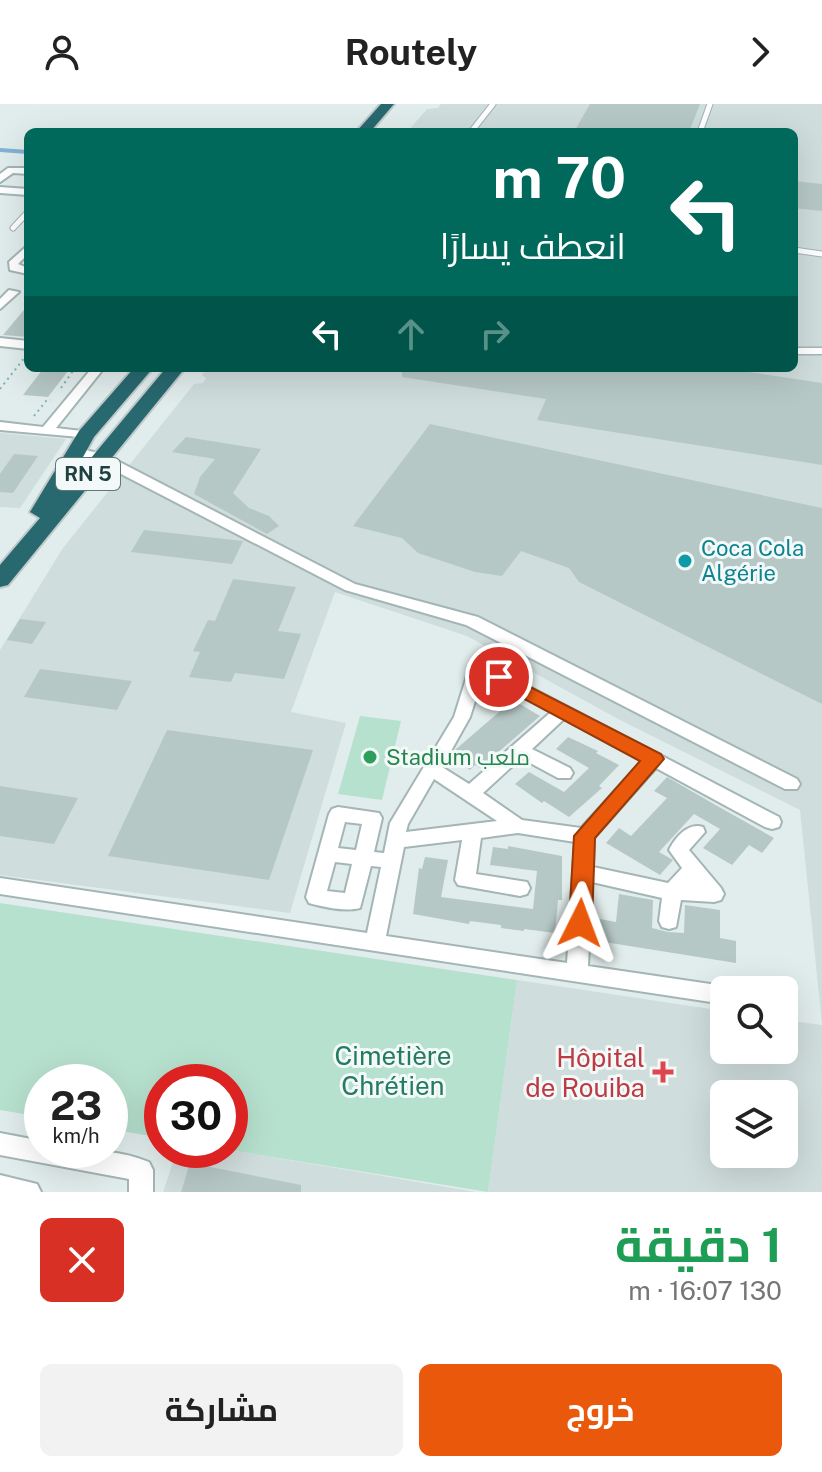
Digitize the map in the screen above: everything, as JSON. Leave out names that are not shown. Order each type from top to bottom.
[{"type":"highway","points":[[367,128],[388,104]]},
{"type":"highway","name":"RN 5","points":[[0,579],[82,444],[141,372]]},
{"type":"highway","name":"RN 5","points":[[0,579],[173,372]]},
{"type":"street","points":[[0,179],[11,170],[24,171]]},
{"type":"street","points":[[0,190],[24,192]]},
{"type":"street","points":[[24,252],[13,264],[14,268],[24,270]]},
{"type":"street","points":[[0,306],[13,292]]},
{"type":"street","points":[[0,342],[24,345]]},
{"type":"street","points":[[47,430],[95,372]]},
{"type":"street","points":[[0,426],[47,430],[82,444],[101,458],[350,587],[472,621],[791,784]]},
{"type":"street","points":[[375,943],[399,823],[462,717],[478,666],[772,822]]},
{"type":"street","points":[[470,794],[563,711]]},
{"type":"street","points":[[520,750],[564,773]]},
{"type":"street","points":[[577,973],[585,836],[654,759]]},
{"type":"street","points":[[432,769],[518,826]]},
{"type":"street","points":[[338,814],[373,818],[353,902],[316,897],[327,854],[338,814]]},
{"type":"street","points":[[395,841],[518,826],[585,836]]},
{"type":"street","points":[[473,831],[465,880],[520,888]]},
{"type":"street","points":[[583,872],[672,892],[714,894],[678,850],[696,832]]},
{"type":"street","points":[[327,854],[391,861]]},
{"type":"street","points":[[669,921],[672,892],[694,868]]},
{"type":"street","points":[[0,886],[710,993]]},
{"type":"street","points":[[0,1144],[141,1181]]},
{"type":"street","points":[[0,1187],[29,1192]]},
{"type":"lane","points":[[474,128],[493,104]]},
{"type":"lane","points":[[701,128],[710,104]]},
{"type":"lane","points":[[13,228],[24,216]]},
{"type":"lane","points":[[798,251],[822,254]]},
{"type":"lane","points":[[798,351],[822,351]]},
{"type":"path","points":[[0,388],[24,359]]},
{"type":"path","points":[[59,390],[72,372]]},
{"type":"path","points":[[25,428],[46,401],[51,400]]},
{"type":"shaded area","points":[[441,104],[822,104],[822,1024],[800,810],[618,719],[467,636],[335,592],[291,712],[346,723],[290,913],[0,875],[0,650],[63,548],[194,384],[203,383],[206,378],[202,375],[204,372],[798,372],[798,128],[410,128],[427,109],[438,108]]},
{"type":"shaded area","points":[[0,433],[66,439],[20,508],[0,507]]},
{"type":"shaded area","name":"Hôpital de Rouiba","points":[[517,980],[710,1009],[710,1064],[798,1064],[798,1022],[822,1025],[822,1192],[488,1192]]},
{"type":"shaded area","points":[[248,1153],[476,1192],[163,1192],[171,1168],[248,1168]]},
{"type":"green space","name":"Stadium ملعب","points":[[360,716],[401,721],[382,800],[338,794]]},
{"type":"green space","name":"Cimetière Chrétien","points":[[0,903],[517,980],[488,1192],[248,1153],[248,1064],[144,1064],[144,1135],[128,1132],[128,1064],[24,1064],[24,1114],[0,1110]]},
{"type":"building","points":[[590,104],[700,104],[691,128],[576,128]]},
{"type":"building","points":[[798,181],[822,184],[822,211],[798,208]]},
{"type":"building","points":[[24,310],[24,337],[3,335]]},
{"type":"building","points":[[41,372],[67,372],[48,397],[23,395]]},
{"type":"building","points":[[402,372],[749,372],[822,383],[822,465],[537,420],[546,399],[402,377]]},
{"type":"building","name":"Coca Cola Algérie","points":[[430,424],[822,508],[822,704],[579,582],[569,568],[521,551],[502,576],[475,572],[418,553],[402,538],[353,526]]},
{"type":"building","points":[[186,437],[261,449],[233,493],[249,508],[269,516],[279,526],[267,534],[194,494],[200,477],[215,459],[172,452]]},
{"type":"building","points":[[14,454],[38,456],[13,493],[0,492],[0,474]]},
{"type":"building","points":[[144,530],[243,541],[232,564],[131,552]]},
{"type":"building","points":[[233,579],[296,587],[278,631],[301,634],[284,679],[235,673],[231,682],[189,677],[200,652],[193,651],[208,620],[215,621]]},
{"type":"building","points":[[20,619],[46,622],[32,644],[7,640]]},
{"type":"building","points":[[40,669],[132,681],[117,710],[24,697]]},
{"type":"building","points":[[513,700],[540,716],[480,768],[475,765],[470,770],[451,757],[455,750]]},
{"type":"building","points":[[167,730],[313,750],[269,880],[108,856]]},
{"type":"building","points":[[568,737],[619,765],[599,786],[602,788],[569,817],[515,784],[529,772],[564,792],[589,768],[556,749]]},
{"type":"building","points":[[667,777],[774,838],[762,853],[749,845],[732,865],[703,848],[720,829],[694,814],[659,852],[673,860],[660,875],[606,843],[619,828],[631,836],[667,798],[654,791]]},
{"type":"building","points":[[0,786],[78,798],[54,844],[0,836]]},
{"type":"building","points":[[508,846],[562,856],[562,900],[558,900],[555,933],[501,928],[501,925],[470,921],[469,924],[413,914],[419,868],[422,869],[425,857],[448,860],[441,897],[533,909],[537,871],[490,865],[493,847],[508,849]]},
{"type":"building","points":[[619,894],[653,900],[652,928],[668,932],[684,933],[685,905],[720,910],[720,938],[736,941],[736,963],[598,941],[600,919],[616,922]]},
{"type":"building","points":[[188,1168],[215,1168],[301,1185],[301,1192],[181,1192]]},
{"type":"waterway","points":[[0,150],[24,152]]},
{"type":"place","name":"Coca Cola Algérie","points":[[685,561]]},
{"type":"place","name":"Stadium ملعب","points":[[370,757]]},
{"type":"place","name":"Hôpital de Rouiba","points":[[663,1072]]},
{"type":"route","points":[[499,677],[654,759],[585,836],[580,923]]}]
